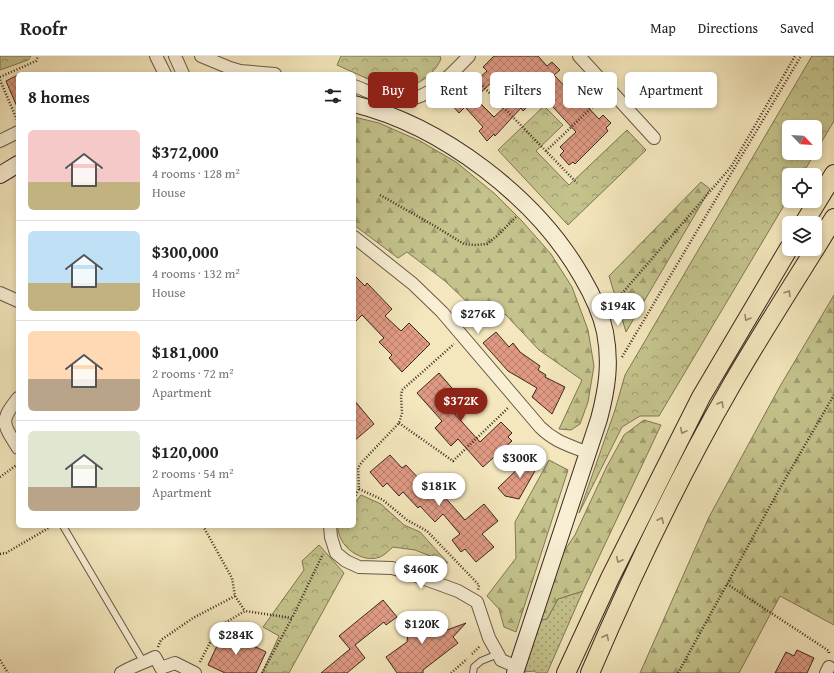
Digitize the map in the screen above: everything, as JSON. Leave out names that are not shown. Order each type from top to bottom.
[{"type":"main road","points":[[808,216],[834,174]]},
{"type":"main road","points":[[822,238],[834,218]]},
{"type":"main road","points":[[566,673],[610,578],[700,397],[784,256]]},
{"type":"main road","points":[[590,673],[651,540],[708,428],[746,361],[811,256]]},
{"type":"street","points":[[156,56],[164,72]]},
{"type":"street","points":[[175,56],[181,72]]},
{"type":"street","points":[[201,56],[230,68],[252,72]]},
{"type":"street","points":[[579,56],[594,72]]},
{"type":"street","points":[[356,87],[385,98],[395,100],[418,97],[439,86],[467,58]]},
{"type":"street","points":[[617,98],[654,138]]},
{"type":"street","points":[[331,532],[336,553],[346,561],[359,567],[392,568],[403,571],[458,591],[477,602],[489,638],[501,660],[516,670],[599,419],[608,381],[609,365],[608,348],[601,318],[591,292],[560,244],[527,205],[468,157],[444,142],[386,115],[356,105]]},
{"type":"street","points":[[0,141],[16,133]]},
{"type":"street","points":[[0,174],[16,165]]},
{"type":"street","points":[[356,239],[413,284],[442,312],[549,436],[588,453]]},
{"type":"street","points":[[0,293],[16,300]]},
{"type":"street","points":[[16,400],[6,409],[2,416],[2,422],[16,445]]},
{"type":"street","points":[[122,673],[131,666],[150,660],[161,668],[175,663],[194,673]]},
{"type":"lane","points":[[64,528],[150,660]]},
{"type":"lane","points":[[473,673],[474,667],[480,661],[498,654]]},
{"type":"path","points":[[0,77],[36,61],[38,56]]},
{"type":"path","points":[[601,318],[731,167],[795,56]]},
{"type":"path","points":[[620,361],[801,56]]},
{"type":"path","points":[[467,58],[546,151],[577,183]]},
{"type":"path","points":[[0,80],[16,119]]},
{"type":"path","points":[[546,151],[591,108]]},
{"type":"path","points":[[380,195],[433,224],[464,244],[476,245],[487,244],[497,236],[527,205]]},
{"type":"path","points":[[356,494],[359,489],[358,468],[399,423],[402,413],[402,390],[463,336]]},
{"type":"path","points":[[678,673],[780,488],[834,395]]},
{"type":"path","points":[[399,423],[453,461],[517,400]]},
{"type":"path","points":[[0,477],[16,465]]},
{"type":"path","points":[[359,489],[383,500],[407,520],[427,531],[479,585],[477,602]]},
{"type":"path","points":[[0,554],[6,553],[49,528]]},
{"type":"path","points":[[204,528],[232,578],[235,596],[245,611]]},
{"type":"path","points":[[262,673],[292,618],[331,532]]},
{"type":"path","points":[[727,584],[829,651],[828,670]]},
{"type":"path","points":[[150,660],[161,640],[193,618],[235,596]]},
{"type":"path","points":[[194,673],[218,627],[245,611],[292,618]]},
{"type":"path","points":[[451,673],[489,638]]},
{"type":"path","points":[[0,660],[8,673]]},
{"type":"green space","points":[[0,56],[31,56],[28,60],[0,70]]},
{"type":"green space","points":[[341,56],[440,56],[441,59],[432,72],[426,72],[426,78],[418,82],[418,72],[368,72],[368,79],[356,74],[356,72],[352,72],[337,65]]},
{"type":"green space","points":[[812,56],[834,56],[834,121],[822,141],[822,120],[782,120],[782,160],[811,160],[806,168],[782,168],[782,208],[659,416],[640,416],[622,427],[579,513],[615,410],[625,375]]},
{"type":"green space","points":[[542,108],[546,108],[563,125],[536,151],[569,185],[627,130],[646,150],[568,225],[498,150]]},
{"type":"green space","points":[[356,117],[379,123],[420,141],[456,162],[495,194],[521,220],[551,254],[572,287],[588,330],[594,366],[588,402],[580,424],[571,430],[559,429],[582,380],[539,350],[505,314],[488,322],[445,281],[407,252],[398,258],[356,226]]},
{"type":"green space","points":[[701,182],[710,189],[626,332],[609,276]]},
{"type":"green space","points":[[834,295],[834,625],[780,596],[739,673],[640,673],[709,517],[779,388]]},
{"type":"green space","points":[[644,420],[661,425],[583,591],[558,599],[547,619],[541,620],[560,557],[575,535],[606,468],[624,435]]},
{"type":"green space","points":[[549,460],[568,470],[516,632],[504,627],[499,609],[487,596],[516,558],[515,522]]},
{"type":"green space","points":[[361,495],[381,504],[404,525],[420,532],[448,563],[415,550],[393,547],[382,556],[373,558],[359,556],[352,552],[342,540],[338,528],[356,528],[356,501]]},
{"type":"green space","points":[[319,545],[344,573],[289,673],[262,673],[279,636],[263,627],[304,570],[302,561]]},
{"type":"green space","points":[[583,591],[547,673],[537,673],[534,671],[524,672],[541,620],[547,619],[558,599]]},
{"type":"building","points":[[494,56],[538,56],[547,66],[552,62],[560,70],[555,74],[555,72],[490,72],[490,84],[482,91],[482,75],[487,71],[483,67]]},
{"type":"building","points":[[16,76],[16,104],[6,81]]},
{"type":"building","points":[[555,76],[563,85],[563,108],[589,108],[599,119],[603,115],[611,123],[606,128],[608,131],[575,164],[573,162],[569,165],[560,155],[564,151],[560,147],[576,132],[554,108]]},
{"type":"building","points":[[482,105],[494,117],[504,108],[521,108],[495,136],[494,134],[487,141],[479,131],[483,127],[466,108],[482,108]]},
{"type":"building","points":[[455,108],[464,108],[459,113]]},
{"type":"building","points":[[356,277],[365,286],[367,283],[392,309],[385,316],[401,331],[409,323],[430,344],[402,372],[389,358],[392,355],[379,342],[384,338],[362,315],[356,321]]},
{"type":"building","points":[[496,332],[509,347],[513,343],[520,352],[540,366],[538,370],[546,375],[545,377],[565,387],[552,414],[532,397],[537,388],[508,371],[483,343]]},
{"type":"building","points":[[439,373],[464,402],[453,412],[480,442],[501,422],[512,433],[508,437],[512,441],[483,467],[458,439],[451,446],[435,428],[442,421],[417,393]]},
{"type":"building","points":[[356,402],[374,424],[356,439]]},
{"type":"building","points":[[390,455],[402,468],[406,465],[421,481],[426,476],[465,520],[484,504],[498,521],[482,534],[494,547],[476,562],[465,549],[461,552],[452,540],[460,534],[443,514],[435,522],[420,506],[418,508],[403,492],[399,496],[387,483],[383,487],[370,472]]},
{"type":"building","points":[[531,456],[540,462],[519,499],[505,496],[498,488]]},
{"type":"building","points":[[383,600],[397,617],[386,625],[384,622],[355,645],[365,658],[347,673],[321,673],[350,649],[339,636]]},
{"type":"building","points":[[422,615],[436,620],[447,630],[466,623],[453,637],[458,643],[423,670],[423,673],[397,673],[386,657],[407,642],[408,632],[400,622]]},
{"type":"building","points":[[224,631],[266,652],[256,673],[225,673],[208,665]]},
{"type":"building","points":[[797,650],[814,658],[807,673],[775,673],[786,652],[794,656]]}]
